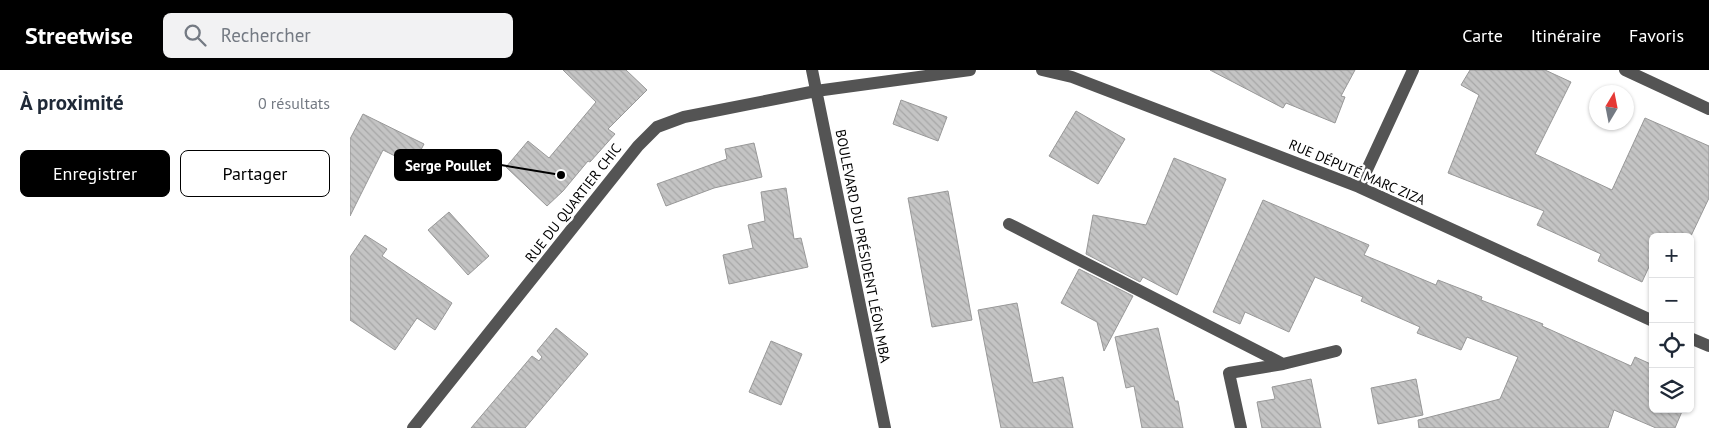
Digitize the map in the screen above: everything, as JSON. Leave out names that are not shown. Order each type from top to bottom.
[{"type":"street","name":"BOULEVARD DU PRÉSIDENT LÉON MBA","points":[[812,70],[885,428]]},
{"type":"street","points":[[816,91],[970,70]]},
{"type":"street","name":"RUE DÉPUTÉ MARC ZIZA","points":[[1042,70],[1072,77],[1359,187],[1649,319]]},
{"type":"street","points":[[1359,187],[1413,70]]},
{"type":"street","points":[[1625,70],[1709,109]]},
{"type":"street","name":"RUE DU QUARTIER CHIC","points":[[413,428],[638,146],[656,127],[684,117],[816,91]]},
{"type":"street","points":[[1009,224],[1283,364]]},
{"type":"street","points":[[1694,340],[1709,346]]},
{"type":"street","points":[[1241,428],[1229,373],[1283,364],[1336,351]]},
{"type":"building","points":[[563,70],[626,70],[647,90],[608,129],[615,134],[547,206],[506,167],[528,141],[549,158],[596,102]]},
{"type":"building","points":[[1210,70],[1355,70],[1341,96],[1345,97],[1335,123],[1286,103],[1283,108]]},
{"type":"building","points":[[1470,70],[1545,70],[1571,82],[1535,154],[1612,190],[1645,118],[1709,146],[1709,198],[1692,233],[1649,233],[1649,267],[1642,282],[1598,261],[1601,254],[1537,225],[1544,211],[1448,173],[1479,95],[1461,85]]},
{"type":"building","points":[[901,100],[947,117],[938,141],[893,124]]},
{"type":"building","points":[[1076,111],[1125,139],[1098,184],[1049,156]]},
{"type":"building","points":[[363,114],[424,144],[413,165],[383,150],[350,216],[350,139]]},
{"type":"building","points":[[754,143],[762,177],[714,188],[666,206],[657,184],[727,159],[725,149]]},
{"type":"building","points":[[1174,158],[1226,179],[1177,295],[1143,277],[1140,282],[1086,254],[1093,215],[1146,225]]},
{"type":"building","points":[[786,188],[794,239],[801,238],[808,267],[729,284],[723,255],[753,248],[748,225],[765,221],[761,192]]},
{"type":"building","points":[[948,191],[972,320],[932,327],[908,198]]},
{"type":"building","points":[[1263,200],[1369,245],[1364,255],[1436,285],[1438,280],[1482,297],[1481,300],[1543,324],[1542,326],[1631,366],[1635,357],[1649,363],[1649,413],[1681,413],[1675,428],[1656,428],[1614,410],[1608,428],[1419,428],[1418,420],[1500,399],[1518,357],[1467,337],[1461,350],[1417,333],[1420,327],[1361,301],[1363,297],[1315,277],[1289,332],[1245,312],[1240,324],[1213,312]]},
{"type":"building","points":[[449,212],[489,256],[468,275],[428,230]]},
{"type":"building","points":[[365,235],[387,249],[382,256],[452,303],[435,330],[417,318],[395,350],[350,320],[350,257]]},
{"type":"building","points":[[1079,269],[1133,296],[1104,351],[1097,322],[1061,303]]},
{"type":"building","points":[[1017,303],[1033,383],[1063,377],[1073,428],[1001,428],[978,310]]},
{"type":"building","points":[[556,328],[588,354],[525,428],[471,428],[532,356],[539,361],[542,357],[537,351]]},
{"type":"building","points":[[1158,328],[1175,401],[1178,401],[1183,428],[1142,428],[1134,386],[1126,388],[1115,337]]},
{"type":"building","points":[[771,341],[802,354],[781,405],[749,392]]},
{"type":"building","points":[[1311,379],[1321,428],[1262,428],[1257,402],[1275,399],[1272,387]]},
{"type":"building","points":[[1416,379],[1423,415],[1378,424],[1371,388]]},
{"type":"place","name":"Serge Poullet","points":[[561,175]]}]
